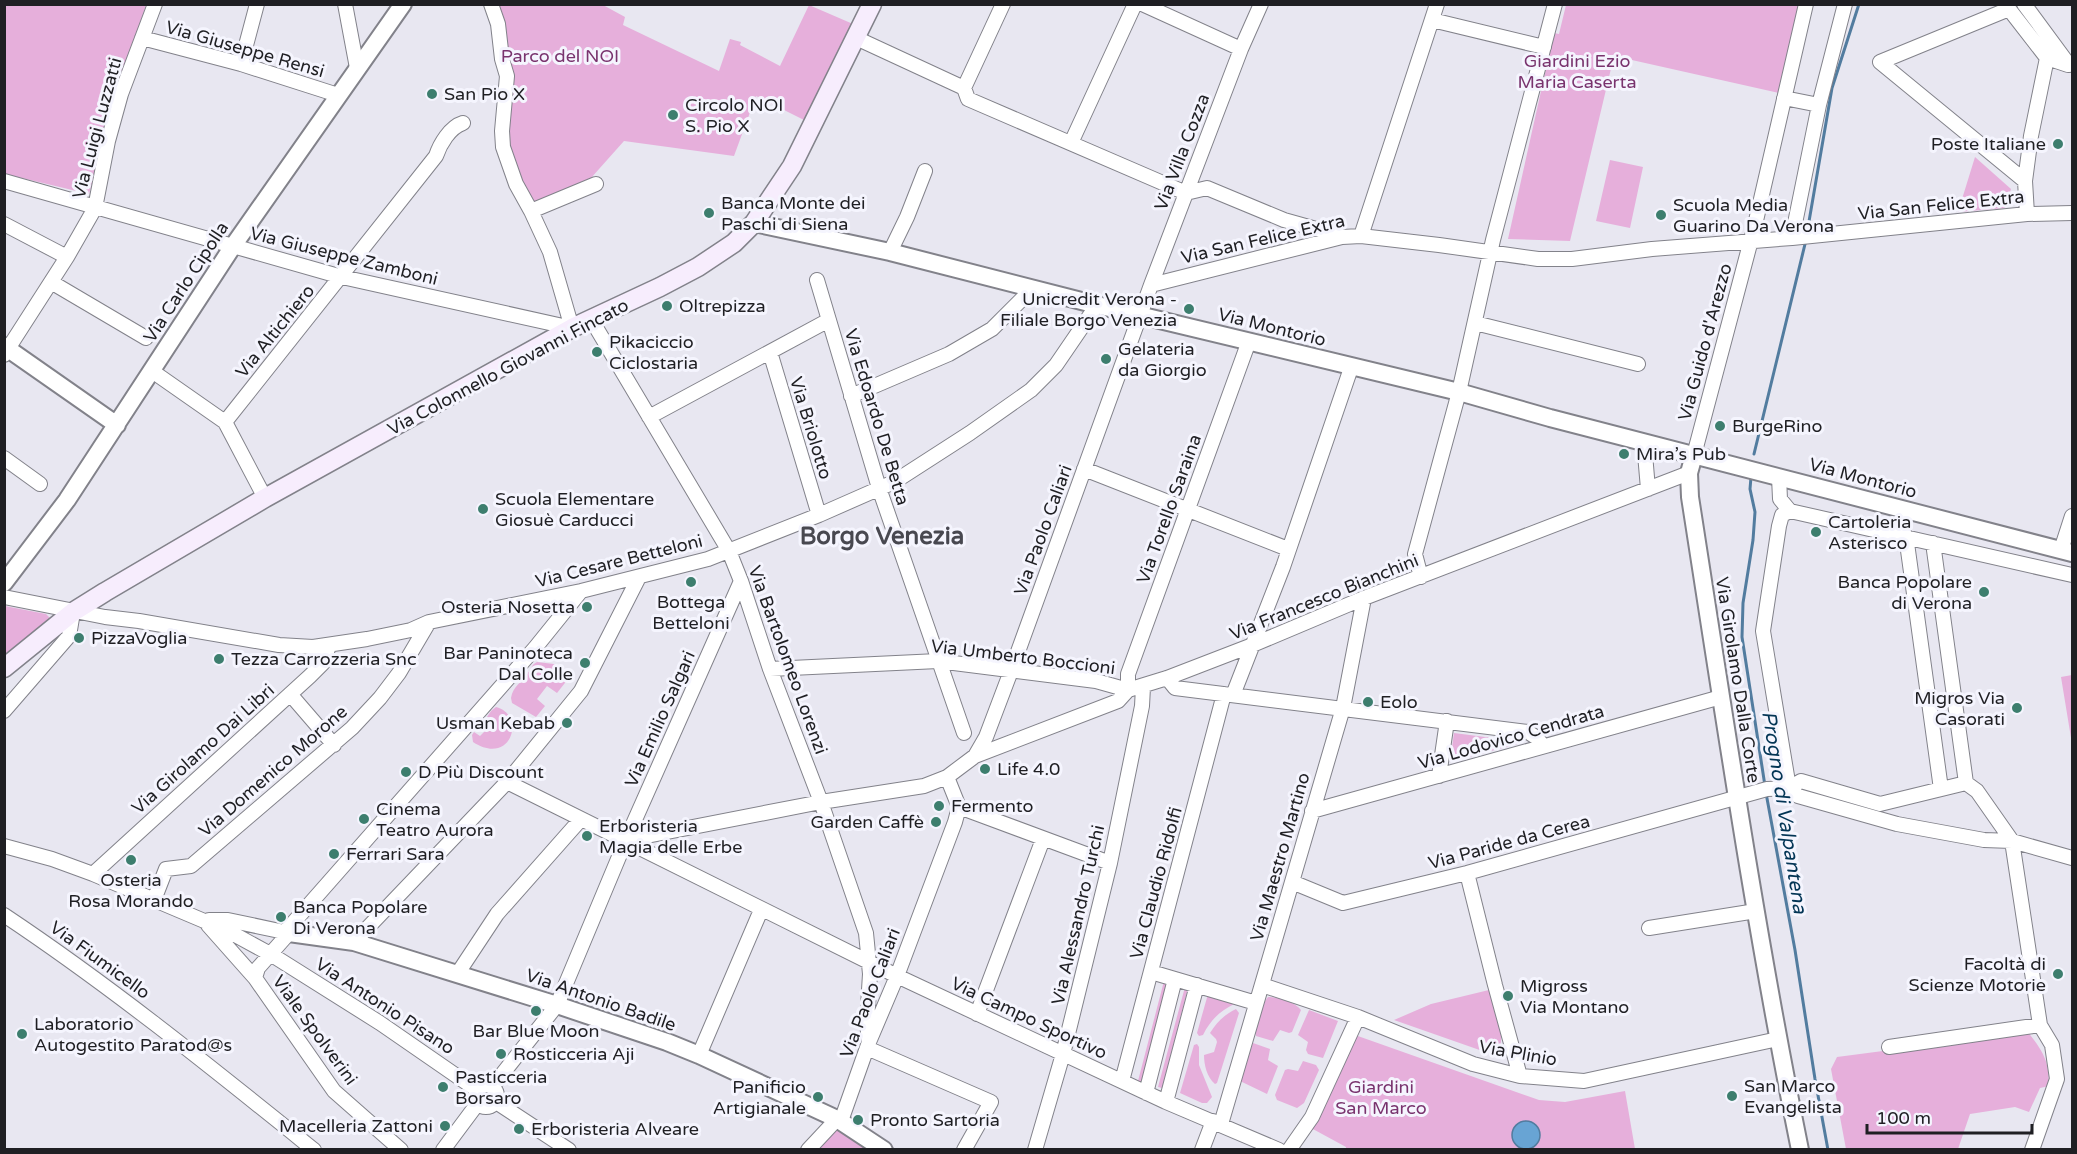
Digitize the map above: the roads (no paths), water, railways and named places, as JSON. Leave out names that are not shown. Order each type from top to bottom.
[{"type":"main road","name":"Via Colonnello Giovanni Fincato","points":[[4,668],[73,612],[265,498],[572,328],[698,267],[734,243],[754,223],[792,166],[872,4]]},
{"type":"street","name":"Via Luigi Luzzatti","points":[[6,350],[67,257],[95,207],[108,141],[122,94],[155,4]]},
{"type":"street","points":[[241,64],[257,4]]},
{"type":"street","points":[[345,4],[357,68]]},
{"type":"street","name":"Via Carlo Cipolla","points":[[4,583],[67,500],[233,246],[403,4]]},
{"type":"street","points":[[492,4],[507,76],[502,131],[503,147],[516,184],[550,252],[572,328]]},
{"type":"street","points":[[1003,4],[964,88],[968,99],[1186,193],[1207,188],[1284,220],[1342,237]]},
{"type":"street","points":[[1071,143],[1135,4]]},
{"type":"street","points":[[1142,4],[1241,49]]},
{"type":"street","name":"Via Villa Cozza","points":[[1140,314],[1241,49],[1261,4]]},
{"type":"street","points":[[1361,236],[1437,4]]},
{"type":"street","points":[[1421,577],[1414,554],[1459,392],[1491,251],[1555,4]]},
{"type":"street","name":"Via Guido d'Arezzo","points":[[1694,454],[1751,241],[1806,4]]},
{"type":"street","points":[[1794,238],[1819,105],[1845,4]]},
{"type":"street","points":[[2024,4],[2071,65]]},
{"type":"street","points":[[2025,181],[1880,62],[2008,7],[2047,58],[2071,65]]},
{"type":"street","points":[[1432,20],[1544,47]]},
{"type":"street","name":"Via Giuseppe Rensi","points":[[142,38],[241,64],[338,94]]},
{"type":"street","points":[[856,38],[964,88]]},
{"type":"street","points":[[2027,214],[2025,181],[2047,58]]},
{"type":"street","points":[[2043,77],[2071,65]]},
{"type":"street","points":[[1784,98],[1819,105]]},
{"type":"street","name":"Via Altichiero","points":[[225,422],[436,156],[440,144],[459,124],[464,123]]},
{"type":"street","points":[[890,252],[907,218],[925,171]]},
{"type":"street","name":"Via Giuseppe Zamboni","points":[[4,181],[342,277],[572,328]]},
{"type":"street","points":[[531,211],[596,184]]},
{"type":"street","name":"Via San Felice Extra","points":[[1151,285],[1342,237],[1361,236],[1491,251],[1538,259],[1572,259],[1652,249],[1794,238],[2027,214],[2073,213]]},
{"type":"street","points":[[1284,220],[1301,239],[1303,246]]},
{"type":"street","name":"Via Montorio","points":[[754,223],[890,252],[1352,368],[1459,392],[2067,552]]},
{"type":"street","points":[[4,224],[67,257]]},
{"type":"street","name":"Via Edoardo De Betta","points":[[818,280],[879,488],[964,733]]},
{"type":"street","points":[[51,282],[146,338]]},
{"type":"street","points":[[851,396],[949,354],[992,329],[1033,288]]},
{"type":"street","name":"Via Cesare Betteloni","points":[[4,597],[73,612],[279,645],[313,647],[400,632],[429,622],[581,591],[708,559],[819,515],[901,478],[970,433],[1031,390],[1056,365],[1097,305]]},
{"type":"street","name":"Via Paolo Caliari","points":[[975,756],[986,737],[1011,671],[1140,314]]},
{"type":"street","name":"Via Bartolomeo Lorenzi","points":[[591,319],[729,551],[741,581],[770,669],[821,802],[866,933],[870,963],[868,1045]]},
{"type":"street","points":[[649,417],[830,320]]},
{"type":"street","points":[[1475,323],[1638,364]]},
{"type":"street","name":"Via Torello Saraina","points":[[1128,690],[1128,674],[1249,341]]},
{"type":"street","points":[[6,350],[117,425]]},
{"type":"street","name":"Via Briolotto","points":[[770,352],[819,515]]},
{"type":"street","name":"Via Claudio Ridolfi","points":[[1122,1082],[1229,694],[1250,646],[1257,637],[1352,368]]},
{"type":"street","points":[[152,371],[225,422],[265,498]]},
{"type":"street","points":[[1644,442],[1648,489]]},
{"type":"street","name":"Via Girolamo Dalla Corte","points":[[1694,454],[1689,473],[1690,497],[1756,911],[1800,1149]]},
{"type":"street","points":[[4,458],[40,484]]},
{"type":"street","points":[[1084,469],[1288,549]]},
{"type":"street","name":"Via Francesco Bianchini","points":[[975,756],[1118,701],[1128,690],[1143,687],[1250,646],[1364,598],[1689,473]]},
{"type":"street","points":[[1779,477],[1780,499],[1790,511],[2073,575]]},
{"type":"street","points":[[1790,511],[1782,515],[1779,526],[1763,631],[1789,788],[1798,796],[1897,824],[1974,838],[2012,841],[2073,858]]},
{"type":"street","points":[[2067,552],[2073,516]]},
{"type":"street","points":[[1906,536],[1941,789]]},
{"type":"street","points":[[1933,543],[1966,783],[1977,791],[2012,841],[2040,1025],[2052,1045],[2057,1079],[2032,1149]]},
{"type":"street","points":[[354,942],[474,819],[507,782],[580,691],[639,577]]},
{"type":"street","name":"Via Emilio Salgari","points":[[492,1086],[557,1005],[626,840],[741,581]]},
{"type":"street","points":[[255,978],[258,968],[272,955],[287,932],[528,656],[581,591]]},
{"type":"street","name":"Via Maestro Martino","points":[[1202,1149],[1217,1123],[1262,985],[1342,708],[1364,598]]},
{"type":"street","points":[[4,711],[69,636],[73,612]]},
{"type":"street","name":"Via Domenico Morone","points":[[154,900],[166,869],[191,866],[334,745],[380,698],[399,673],[429,622]]},
{"type":"street","name":"Via Girolamo Dai Libri","points":[[93,874],[323,663],[329,646]]},
{"type":"street","name":"Via Umberto Boccioni","points":[[770,669],[939,661],[1096,681],[1128,690]]},
{"type":"street","points":[[1167,678],[1175,688],[1528,732],[1543,746]]},
{"type":"street","name":"Via Alessandro Turchi","points":[[1035,1149],[1063,1054],[1110,863],[1142,706],[1143,687]]},
{"type":"street","points":[[290,694],[334,745]]},
{"type":"street","name":"Via Lodovico Cendrata","points":[[1312,811],[1721,697]]},
{"type":"street","points":[[1439,776],[1447,721]]},
{"type":"street","points":[[626,840],[821,802],[924,786],[947,777],[975,756]]},
{"type":"street","points":[[947,777],[959,807],[1110,863]]},
{"type":"street","name":"Via Paride da Cerea","points":[[1292,882],[1343,903],[1467,873],[1767,789],[1789,788],[1801,781],[1880,804],[1966,783]]},
{"type":"street","name":"Via Campo Sportivo","points":[[507,782],[897,976],[1146,1093],[1279,1149]]},
{"type":"street","name":"Via Paolo Caliari","points":[[839,1120],[897,976],[959,807]]},
{"type":"street","points":[[458,973],[497,914],[581,819]]},
{"type":"street","points":[[977,1014],[1043,839]]},
{"type":"street","points":[[4,846],[52,859],[93,874],[204,920],[228,920],[287,932]]},
{"type":"street","points":[[1467,873],[1520,1076]]},
{"type":"street","points":[[699,1055],[761,910]]},
{"type":"street","points":[[1648,928],[1756,911]]},
{"type":"street","name":"Via Fiumicello","points":[[4,915],[71,960],[154,1021],[314,1149]]},
{"type":"street","name":"Via Antonio Pisano","points":[[204,920],[272,955],[380,1023],[478,1096]]},
{"type":"street","name":"Viale Spolverini","points":[[204,920],[255,978],[334,1091],[401,1149]]},
{"type":"street","name":"Via Antonio Badile","points":[[287,932],[354,942],[458,973],[699,1055],[839,1120],[884,1149]]},
{"type":"street","points":[[1151,972],[1256,1003]]},
{"type":"street","points":[[1146,1093],[1175,978]]},
{"type":"street","points":[[1166,1102],[1197,985]]},
{"type":"street","name":"Via Plinio","points":[[1262,985],[1358,1017],[1473,1064],[1520,1076],[1584,1082],[1778,1039]]},
{"type":"street","points":[[1289,1149],[1312,1117],[1358,1017]]},
{"type":"street","points":[[1889,1047],[2040,1025]]},
{"type":"street","points":[[868,1045],[991,1102],[964,1149]]},
{"type":"street","points":[[443,1149],[484,1085],[492,1086],[497,1094],[496,1102]]},
{"type":"street","points":[[478,1096],[487,1107],[496,1102]]},
{"type":"street","points":[[496,1102],[568,1149]]},
{"type":"street","points":[[808,1149],[839,1120]]},
{"type":"water","points":[[1526,1121],[1536,1125],[1540,1135],[1536,1145],[1526,1149],[1516,1145],[1512,1135],[1516,1125]]},
{"type":"waterway","name":"Progno di Valpantena","points":[[1807,233],[1832,88],[1859,4]]},
{"type":"waterway","name":"Progno di Valpantena","points":[[1754,454],[1806,240]]},
{"type":"waterway","name":"Progno di Valpantena","points":[[1751,477],[1750,489],[1755,512],[1743,603],[1742,637],[1765,786]]},
{"type":"waterway","name":"Progno di Valpantena","points":[[1766,793],[1828,1150]]},
{"type":"place","name":"San Pio X","points":[[432,94]]},
{"type":"place","name":"Circolo NOI S. Pio X","points":[[673,115]]},
{"type":"place","name":"Poste Italiane","points":[[2058,144]]},
{"type":"place","name":"Banca Monte dei Paschi di Siena","points":[[709,213]]},
{"type":"place","name":"Scuola Media Guarino Da Verona","points":[[1661,215]]},
{"type":"place","name":"Oltrepizza","points":[[667,306]]},
{"type":"place","name":"Unicredit Verona - Filiale Borgo Venezia","points":[[1189,309]]},
{"type":"place","name":"Pikaciccio Ciclostaria","points":[[597,352]]},
{"type":"place","name":"Gelateria da Giorgio","points":[[1106,359]]},
{"type":"place","name":"BurgeRino","points":[[1720,426]]},
{"type":"place","name":"Mira’s Pub","points":[[1624,454]]},
{"type":"place","name":"Scuola Elementare Giosuè Carducci","points":[[483,509]]},
{"type":"place","name":"Cartoleria Asterisco","points":[[1816,532]]},
{"type":"place","name":"Bottega Betteloni","points":[[691,582]]},
{"type":"place","name":"Banca Popolare di Verona","points":[[1984,592]]},
{"type":"place","name":"Osteria Nosetta","points":[[587,607]]},
{"type":"place","name":"PizzaVoglia","points":[[79,638]]},
{"type":"place","name":"Tezza Carrozzeria Snc","points":[[219,659]]},
{"type":"place","name":"Bar Paninoteca Dal Colle","points":[[585,663]]},
{"type":"place","name":"Eolo","points":[[1368,702]]},
{"type":"place","name":"Migros Via Casorati","points":[[2017,708]]},
{"type":"place","name":"Usman Kebab","points":[[567,723]]},
{"type":"place","name":"Life 4.0","points":[[985,769]]},
{"type":"place","name":"D Più Discount","points":[[406,772]]},
{"type":"place","name":"Fermento","points":[[939,806]]},
{"type":"place","name":"Cinema Teatro Aurora","points":[[364,819]]},
{"type":"place","name":"Garden Caffè","points":[[936,822]]},
{"type":"place","name":"Erboristeria Magia delle Erbe","points":[[587,836]]},
{"type":"place","name":"Ferrari Sara","points":[[334,854]]},
{"type":"place","name":"Osteria Rosa Morando","points":[[131,860]]},
{"type":"place","name":"Banca Popolare Di Verona","points":[[281,917]]},
{"type":"place","name":"Facoltà di Scienze Motorie","points":[[2058,974]]},
{"type":"place","name":"Migross Via Montano","points":[[1508,996]]},
{"type":"place","name":"Bar Blue Moon","points":[[536,1011]]},
{"type":"place","name":"Laboratorio Autogestito Paratod@s","points":[[22,1034]]},
{"type":"place","name":"Rosticceria Aji","points":[[501,1054]]},
{"type":"place","name":"Pasticceria Borsaro","points":[[443,1087]]},
{"type":"place","name":"San Marco Evangelista","points":[[1732,1096]]},
{"type":"place","name":"Panificio Artigianale","points":[[818,1097]]},
{"type":"place","name":"Pronto Sartoria","points":[[858,1120]]},
{"type":"place","name":"Macelleria Zattoni","points":[[445,1126]]},
{"type":"place","name":"Erboristeria Alveare","points":[[519,1129]]},
{"type":"district","name":"Borgo Venezia","points":[[882,536]]},
{"type":"park label","name":"Parco del NOI","points":[[560,56]]},
{"type":"park label","name":"Giardini Ezio Maria Caserta","points":[[1577,71]]},
{"type":"park label","name":"Giardini San Marco","points":[[1381,1097]]}]
